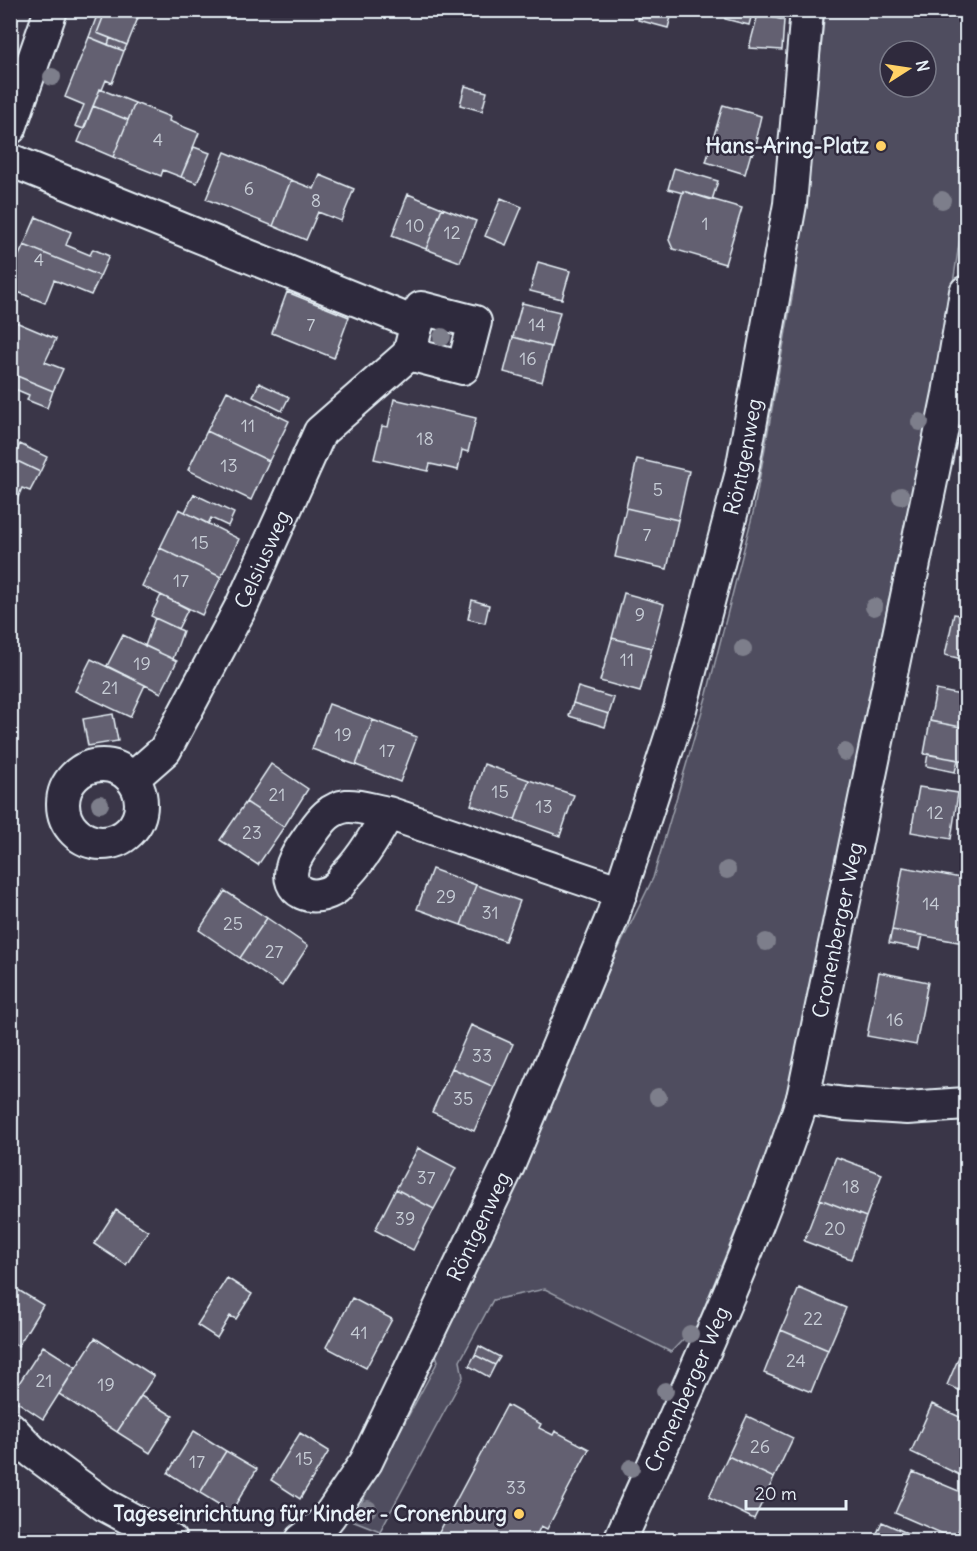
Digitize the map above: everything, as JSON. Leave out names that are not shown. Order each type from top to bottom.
[{"type":"street","points":[[10,128],[51,10]]},
{"type":"street","name":"Röntgenweg","points":[[302,1540],[321,1526],[366,1462],[508,1166],[621,892],[680,709],[741,476],[790,204],[807,10]]},
{"type":"street","points":[[10,160],[417,324]]},
{"type":"street","name":"Cronenberger Weg","points":[[620,1540],[706,1348],[782,1162],[803,1098],[949,394],[966,292]]},
{"type":"street","points":[[421,308],[475,322],[463,368],[409,354],[421,308]]},
{"type":"street","name":"Celsiusweg","points":[[132,779],[165,750],[242,605],[320,432],[409,354]]},
{"type":"street","points":[[388,813],[621,892]]},
{"type":"street","points":[[803,1098],[845,1104],[907,1108],[966,1104]]},
{"type":"street","points":[[10,1428],[33,1452],[105,1505],[170,1540]]},
{"type":"shaded area","points":[[825,11],[965,11],[966,199],[941,361],[888,603],[789,1093],[765,1159],[697,1325],[671,1352],[545,1289],[493,1300],[460,1361],[463,1377],[380,1531],[352,1520],[438,1361],[433,1347],[489,1241],[543,1126],[542,1117],[545,1107],[558,1092],[614,958],[653,878],[707,694],[754,509],[795,281]]},
{"type":"building","points":[[99,10],[106,10],[97,33],[110,38],[108,45],[89,37]]},
{"type":"building","points":[[106,10],[138,18],[127,45],[97,33]]},
{"type":"building","points":[[641,10],[673,10],[668,28],[638,20]]},
{"type":"building","points":[[723,10],[753,10],[749,25],[725,19]]},
{"type":"building","points":[[758,14],[784,20],[782,50],[749,48]]},
{"type":"building","points":[[89,37],[124,51],[112,83],[106,80],[102,90],[100,89],[84,129],[75,126],[84,105],[65,97]]},
{"type":"building","points":[[110,38],[127,45],[124,51],[108,45]]},
{"type":"building","points":[[465,86],[487,92],[482,111],[460,105]]},
{"type":"building","points":[[100,89],[135,103],[128,120],[93,106]]},
{"type":"building","points":[[135,103],[170,117],[169,121],[199,133],[181,177],[163,170],[161,176],[113,157]]},
{"type":"building","points":[[723,105],[761,116],[756,137],[758,138],[745,174],[706,162]]},
{"type":"building","points":[[93,106],[128,120],[113,157],[78,142]]},
{"type":"building","points":[[194,147],[210,153],[197,183],[181,177]]},
{"type":"building","points":[[225,152],[291,180],[273,226],[206,199]]},
{"type":"building","points":[[674,168],[718,181],[712,200],[668,189]]},
{"type":"building","points":[[320,175],[354,189],[341,221],[318,212],[306,240],[273,226],[291,180],[314,189]]},
{"type":"building","points":[[683,191],[742,208],[725,264],[673,249],[669,240]]},
{"type":"building","points":[[408,194],[442,208],[426,249],[392,236]]},
{"type":"building","points":[[501,198],[522,207],[506,245],[485,236]]},
{"type":"building","points":[[442,208],[476,221],[460,262],[426,249]]},
{"type":"building","points":[[36,217],[71,232],[66,245],[90,255],[93,249],[109,256],[100,276],[24,245]]},
{"type":"building","points":[[24,245],[100,276],[91,295],[54,280],[45,303],[10,289],[10,274]]},
{"type":"building","points":[[538,262],[570,271],[562,299],[530,291]]},
{"type":"building","points":[[287,292],[349,317],[334,358],[272,333]]},
{"type":"building","points":[[522,303],[560,312],[551,347],[513,337]]},
{"type":"building","points":[[11,320],[56,339],[45,362],[63,369],[53,391],[10,373]]},
{"type":"building","points":[[513,337],[551,347],[542,382],[504,372]]},
{"type":"building","points":[[10,373],[53,391],[47,408],[27,400],[29,395],[10,387]]},
{"type":"building","points":[[259,383],[289,397],[282,411],[253,397]]},
{"type":"building","points":[[227,391],[289,421],[269,461],[207,431]]},
{"type":"building","points":[[394,399],[476,418],[468,452],[462,450],[458,470],[430,464],[428,471],[374,459],[382,426],[388,427]]},
{"type":"building","points":[[207,431],[269,461],[251,500],[188,470]]},
{"type":"building","points":[[20,444],[47,457],[40,472],[13,459]]},
{"type":"building","points":[[13,459],[40,472],[30,491],[22,488],[13,509],[10,508],[10,464]]},
{"type":"building","points":[[637,459],[689,471],[678,520],[626,508]]},
{"type":"building","points":[[194,494],[234,513],[228,526],[211,518],[208,524],[185,512]]},
{"type":"building","points":[[626,508],[678,520],[667,569],[615,557]]},
{"type":"building","points":[[179,509],[239,539],[221,577],[160,548]]},
{"type":"building","points":[[160,548],[221,577],[202,615],[142,586]]},
{"type":"building","points":[[964,592],[966,592],[966,616],[960,615]]},
{"type":"building","points":[[624,593],[664,604],[652,648],[612,638]]},
{"type":"building","points":[[161,595],[188,609],[178,629],[151,616]]},
{"type":"building","points":[[472,600],[489,605],[485,623],[468,619]]},
{"type":"building","points":[[954,614],[966,616],[966,660],[945,655]]},
{"type":"building","points":[[155,618],[183,631],[173,659],[145,646]]},
{"type":"building","points":[[123,635],[177,661],[161,693],[107,666]]},
{"type":"building","points":[[612,638],[652,648],[640,692],[600,681]]},
{"type":"building","points":[[91,659],[145,685],[130,717],[75,691]]},
{"type":"building","points":[[578,687],[614,698],[609,714],[573,703]]},
{"type":"building","points":[[936,690],[966,696],[966,728],[930,721]]},
{"type":"building","points":[[573,703],[609,714],[605,727],[569,716]]},
{"type":"building","points":[[329,704],[373,720],[356,765],[312,749]]},
{"type":"building","points":[[113,714],[118,741],[88,746],[83,719]]},
{"type":"building","points":[[373,720],[417,737],[400,782],[356,765]]},
{"type":"building","points":[[930,721],[966,728],[966,761],[924,754]]},
{"type":"building","points":[[928,754],[958,760],[955,772],[926,766]]},
{"type":"building","points":[[271,764],[308,789],[284,827],[246,802]]},
{"type":"building","points":[[484,764],[529,780],[515,820],[471,805]]},
{"type":"building","points":[[529,780],[574,795],[560,836],[515,820]]},
{"type":"building","points":[[919,787],[958,793],[951,839],[911,832]]},
{"type":"building","points":[[246,802],[284,827],[258,865],[220,840]]},
{"type":"building","points":[[903,867],[966,879],[964,943],[892,930]]},
{"type":"building","points":[[432,869],[476,885],[461,925],[417,909]]},
{"type":"building","points":[[476,885],[520,901],[505,941],[461,925]]},
{"type":"building","points":[[225,891],[267,918],[240,958],[199,930]]},
{"type":"building","points":[[267,918],[308,946],[282,986],[240,958]]},
{"type":"building","points":[[892,930],[923,935],[920,949],[889,943]]},
{"type":"building","points":[[879,972],[928,982],[916,1045],[867,1036]]},
{"type":"building","points":[[471,1025],[513,1044],[494,1087],[452,1068]]},
{"type":"building","points":[[452,1068],[494,1087],[474,1131],[432,1112]]},
{"type":"building","points":[[418,1148],[456,1168],[434,1209],[396,1189]]},
{"type":"building","points":[[836,1157],[882,1174],[866,1217],[820,1199]]},
{"type":"building","points":[[396,1189],[434,1209],[413,1250],[375,1230]]},
{"type":"building","points":[[820,1199],[866,1217],[851,1259],[804,1241]]},
{"type":"building","points":[[116,1210],[148,1231],[126,1265],[94,1244]]},
{"type":"building","points":[[227,1278],[252,1294],[236,1319],[230,1316],[217,1338],[197,1325]]},
{"type":"building","points":[[10,1285],[43,1305],[18,1346],[10,1342]]},
{"type":"building","points":[[799,1288],[846,1308],[828,1350],[781,1330]]},
{"type":"building","points":[[352,1298],[392,1319],[366,1368],[326,1347]]},
{"type":"building","points":[[781,1330],[828,1350],[811,1392],[764,1373]]},
{"type":"building","points":[[95,1338],[154,1376],[117,1432],[59,1394]]},
{"type":"building","points":[[966,1344],[966,1393],[947,1385]]},
{"type":"building","points":[[43,1346],[76,1367],[43,1419],[10,1397]]},
{"type":"building","points":[[479,1346],[500,1357],[495,1365],[475,1355]]},
{"type":"building","points":[[475,1355],[495,1365],[489,1377],[469,1366]]},
{"type":"building","points":[[141,1396],[173,1416],[150,1453],[117,1432]]},
{"type":"building","points":[[932,1404],[966,1420],[966,1478],[911,1452]]},
{"type":"building","points":[[507,1405],[541,1424],[539,1428],[553,1435],[555,1431],[589,1449],[547,1529],[541,1526],[534,1540],[435,1540]]},
{"type":"building","points":[[747,1416],[793,1438],[774,1478],[728,1456]]},
{"type":"building","points":[[194,1431],[226,1451],[200,1493],[168,1473]]},
{"type":"building","points":[[300,1433],[329,1451],[300,1499],[271,1480]]},
{"type":"building","points":[[226,1451],[257,1469],[231,1512],[200,1493]]},
{"type":"building","points":[[728,1456],[774,1478],[754,1519],[709,1497]]},
{"type":"building","points":[[913,1472],[966,1494],[966,1512],[955,1539],[895,1513]]},
{"type":"building","points":[[882,1522],[923,1540],[874,1540]]},
{"type":"place","name":"Hans-Aring-Platz","points":[[881,146]]},
{"type":"place","name":"Tageseinrichtung für Kinder - Cronenburg","points":[[519,1514]]}]
